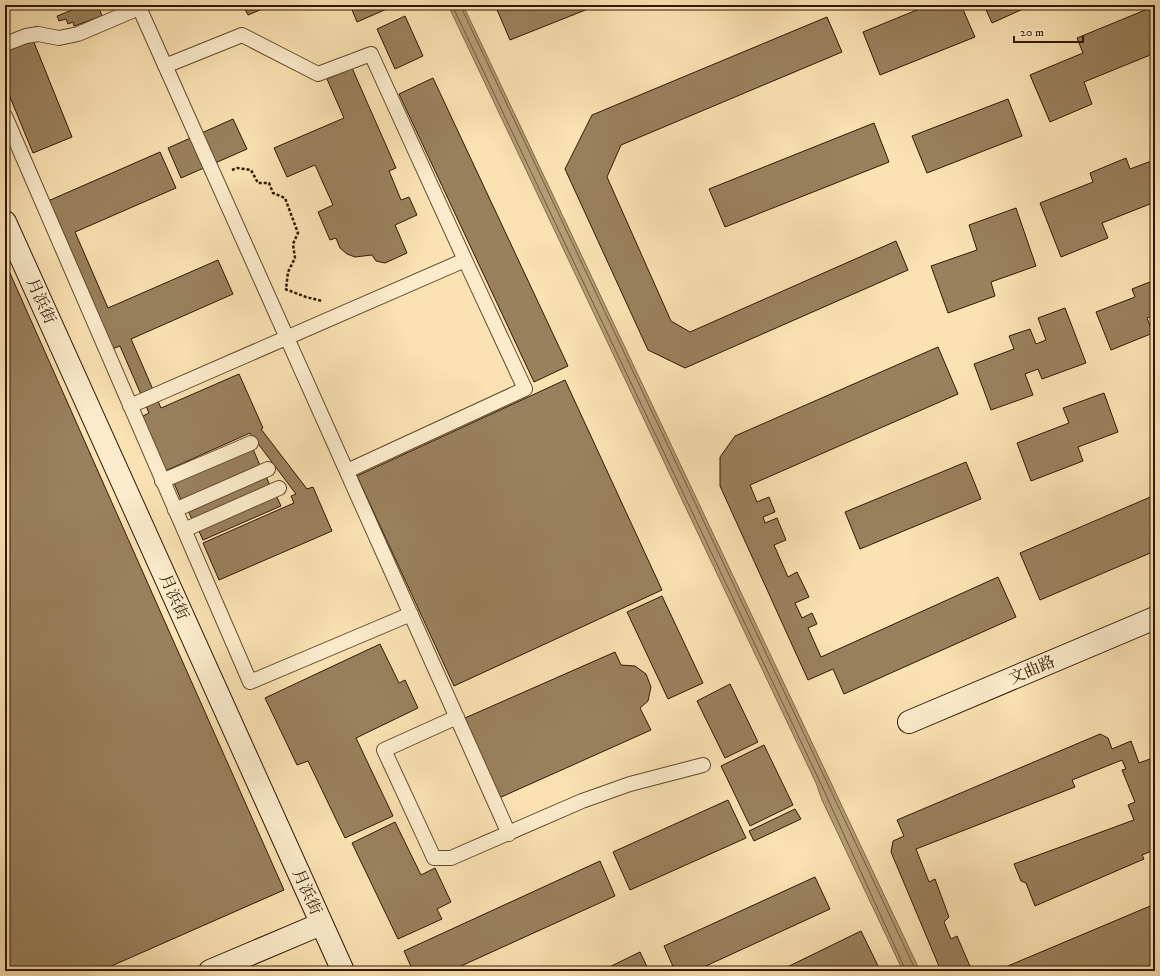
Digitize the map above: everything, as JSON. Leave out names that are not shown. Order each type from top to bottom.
[{"type":"street","name":"月浜街","points":[[5,222],[343,971]]},
{"type":"street","name":"文曲路","points":[[909,722],[1155,618]]},
{"type":"street","points":[[210,971],[321,924]]},
{"type":"lane","points":[[5,44],[26,36],[38,34],[59,38],[78,34],[138,7],[509,834]]},
{"type":"lane","points":[[165,66],[242,35],[318,74],[371,54],[525,388],[346,471]]},
{"type":"lane","points":[[5,116],[250,682],[411,614]]},
{"type":"lane","points":[[130,406],[466,260]]},
{"type":"lane","points":[[162,481],[251,443]]},
{"type":"lane","points":[[175,510],[268,469]]},
{"type":"lane","points":[[184,530],[279,488]]},
{"type":"lane","points":[[457,717],[384,750],[434,858],[451,858],[509,834],[582,800],[630,784],[703,765]]},
{"type":"path","points":[[214,175],[236,168],[250,170],[258,183],[269,183],[273,193],[285,198],[298,233],[293,244],[295,258],[288,272],[286,289]]},
{"type":"path","points":[[279,285],[306,297],[328,303]]},
{"type":"water","points":[[448,5],[463,5],[920,971],[903,971],[822,800],[816,783]]},
{"type":"building","points":[[85,5],[98,5],[102,16],[74,26],[73,22],[68,24],[66,19],[59,21],[57,16]]},
{"type":"building","points":[[243,5],[272,5],[248,15]]},
{"type":"building","points":[[350,5],[388,5],[389,8],[357,22]]},
{"type":"building","points":[[495,5],[598,5],[510,40]]},
{"type":"building","points":[[929,5],[961,5],[975,37],[880,75],[863,32]]},
{"type":"building","points":[[984,5],[1032,5],[992,23]]},
{"type":"building","points":[[1155,6],[1155,53],[1084,82],[1092,104],[1050,122],[1030,75],[1083,53],[1077,38]]},
{"type":"building","points":[[405,16],[423,56],[395,69],[377,29]]},
{"type":"building","points":[[827,17],[842,52],[621,145],[607,177],[671,321],[690,332],[896,241],[908,270],[685,368],[648,350],[565,169],[592,115]]},
{"type":"building","points":[[33,40],[72,137],[33,153],[5,85],[5,52]]},
{"type":"building","points":[[352,68],[396,168],[389,171],[401,200],[409,197],[417,215],[395,225],[407,253],[385,263],[376,261],[372,255],[355,257],[347,254],[340,248],[336,238],[330,240],[318,212],[333,205],[315,165],[287,177],[274,148],[344,118],[327,79]]},
{"type":"building","points":[[433,78],[568,366],[534,382],[399,94]]},
{"type":"building","points":[[1008,99],[1022,136],[927,173],[912,136]]},
{"type":"building","points":[[233,119],[247,149],[181,178],[168,148]]},
{"type":"building","points":[[874,123],[889,162],[725,227],[709,189]]},
{"type":"building","points":[[1155,149],[1155,202],[1102,223],[1108,238],[1061,257],[1040,203],[1093,182],[1090,173],[1126,158],[1130,169],[1154,160],[1150,151]]},
{"type":"building","points":[[160,152],[176,188],[75,232],[108,308],[218,260],[233,294],[131,339],[161,408],[239,374],[263,428],[261,429],[307,489],[313,487],[332,531],[219,580],[203,543],[294,503],[291,496],[296,494],[250,433],[163,472],[139,418],[149,413],[120,346],[112,349],[48,201]]},
{"type":"building","points":[[1016,208],[1036,266],[991,282],[995,296],[948,313],[931,266],[977,250],[969,225]]},
{"type":"building","points":[[5,262],[284,890],[100,971],[5,971]]},
{"type":"building","points":[[1155,280],[1155,315],[1147,318],[1153,333],[1111,350],[1096,312],[1135,297],[1132,289]]},
{"type":"building","points":[[1065,308],[1086,363],[1042,379],[1038,369],[1025,374],[1033,395],[991,410],[974,364],[1014,349],[1009,336],[1030,329],[1036,344],[1046,340],[1038,318]]},
{"type":"building","points":[[938,347],[958,394],[750,485],[757,502],[769,497],[775,512],[763,517],[765,523],[777,518],[786,540],[774,545],[788,577],[797,572],[809,597],[795,603],[802,618],[812,613],[817,624],[808,628],[821,657],[998,577],[1016,617],[844,694],[833,669],[808,680],[720,486],[720,457],[735,436]]},
{"type":"building","points":[[565,380],[662,590],[454,686],[357,476]]},
{"type":"building","points":[[1104,393],[1118,432],[1078,447],[1083,461],[1031,481],[1017,443],[1069,423],[1063,408]]},
{"type":"building","points":[[253,449],[261,468],[182,502],[174,483]]},
{"type":"building","points":[[966,462],[981,499],[860,549],[845,512]]},
{"type":"building","points":[[265,474],[271,488],[193,522],[187,508]]},
{"type":"building","points":[[275,493],[281,506],[203,540],[197,527]]},
{"type":"building","points":[[1155,495],[1155,551],[1040,600],[1020,553]]},
{"type":"building","points":[[662,596],[703,683],[668,699],[627,612]]},
{"type":"building","points":[[380,644],[399,683],[405,680],[418,708],[356,738],[393,816],[345,838],[308,761],[297,765],[265,698]]},
{"type":"building","points":[[615,652],[621,665],[635,666],[646,674],[651,687],[648,701],[640,708],[651,730],[499,798],[465,718]]},
{"type":"building","points":[[730,684],[758,742],[725,758],[697,701]]},
{"type":"building","points":[[1100,734],[1108,738],[1112,749],[1131,741],[1139,763],[1150,759],[1155,773],[1155,844],[1152,846],[1154,850],[1142,855],[1144,859],[1035,906],[1026,883],[1021,881],[1014,864],[1134,820],[1128,805],[1135,802],[1122,770],[1126,769],[1122,760],[1072,780],[1075,787],[916,849],[929,882],[935,879],[949,917],[944,922],[951,939],[957,936],[972,971],[941,971],[891,852],[893,841],[904,836],[897,820]]},
{"type":"building","points":[[764,745],[793,805],[750,826],[721,766]]},
{"type":"building","points":[[728,800],[746,838],[630,890],[613,852]]},
{"type":"building","points":[[795,809],[801,819],[754,841],[749,831]]},
{"type":"building","points":[[395,822],[421,875],[435,868],[451,902],[437,909],[442,919],[398,939],[352,843]]},
{"type":"building","points":[[600,861],[615,896],[450,971],[413,971],[404,951]]},
{"type":"building","points":[[815,877],[830,909],[695,971],[675,971],[664,946]]},
{"type":"building","points":[[1155,904],[1155,971],[996,971]]},
{"type":"building","points":[[861,931],[880,970],[779,971]]},
{"type":"building","points":[[640,952],[649,971],[601,971]]},
{"type":"building","points":[[985,966],[987,971],[972,971]]}]
